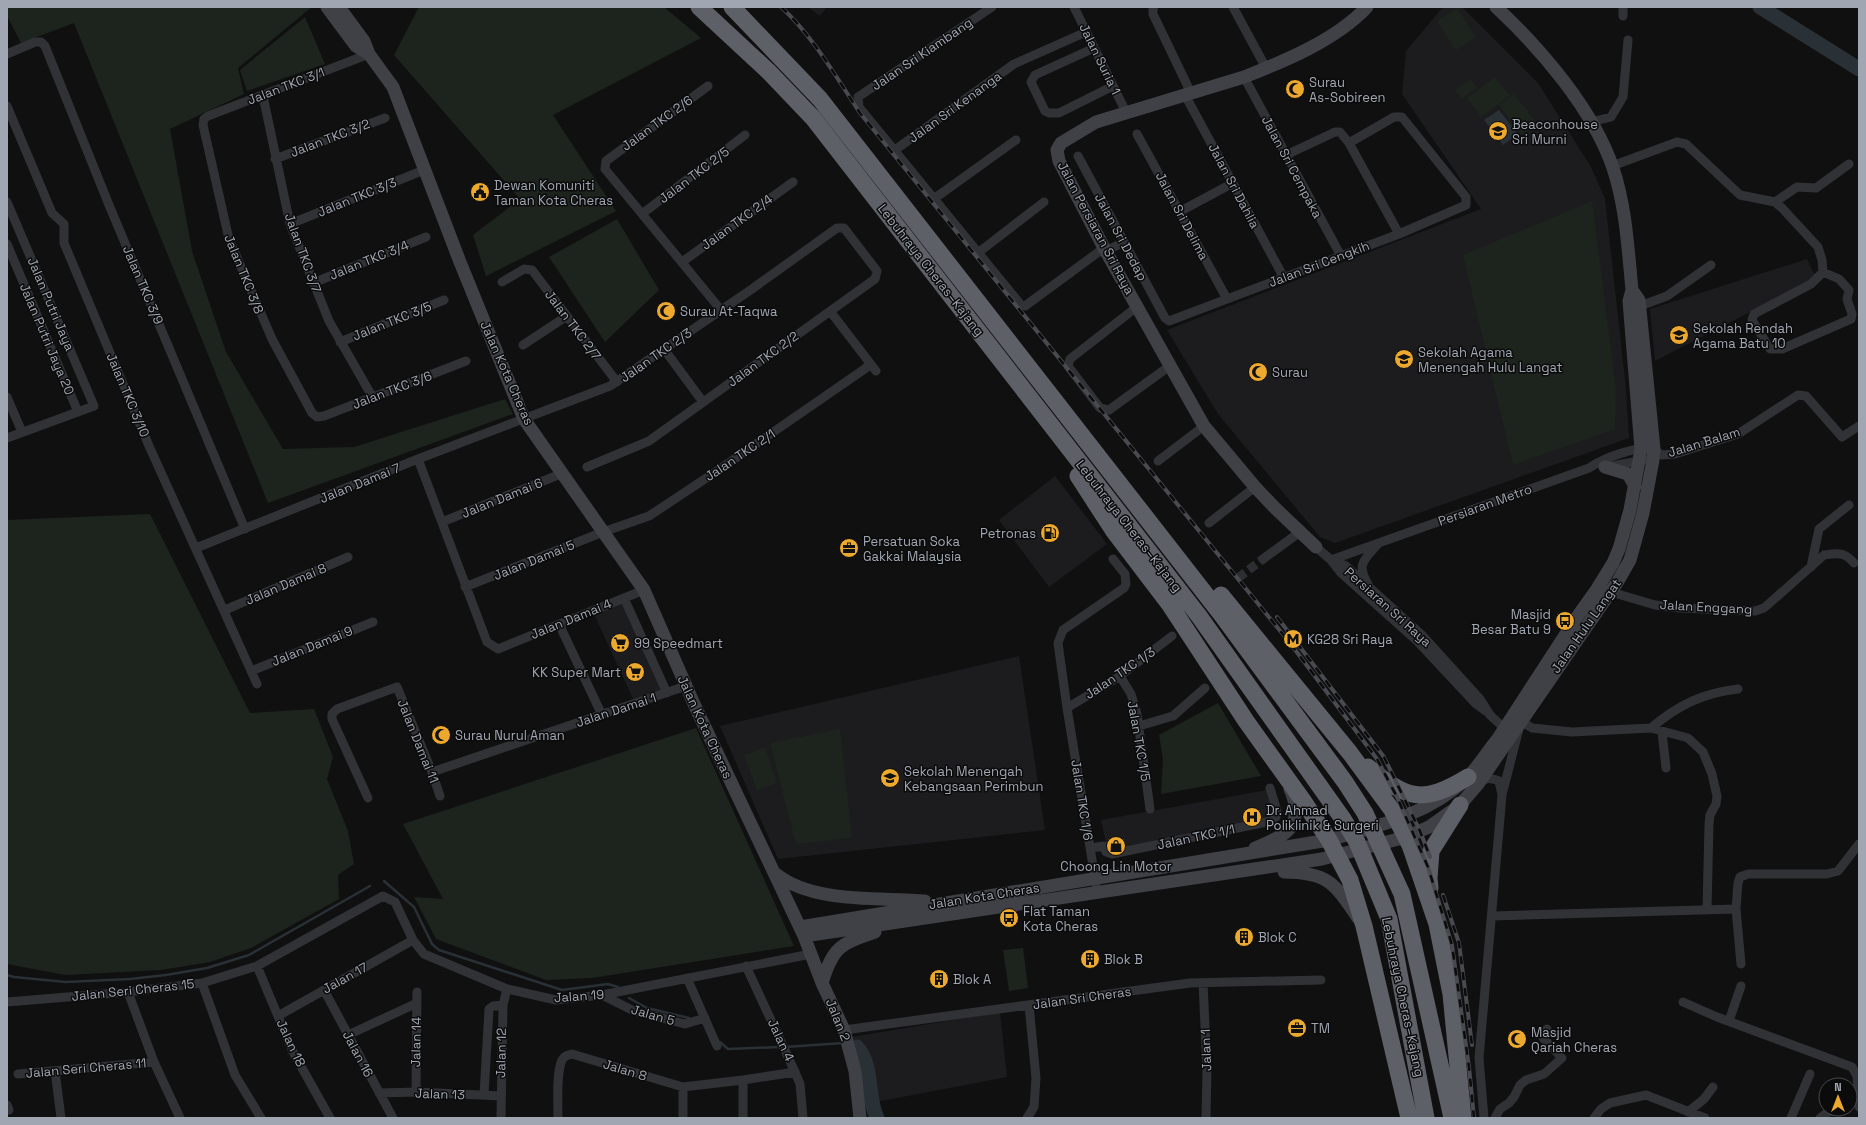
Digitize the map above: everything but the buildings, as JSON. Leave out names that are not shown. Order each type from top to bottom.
[{"type":"highway","points":[[688,7],[768,71]]},
{"type":"highway","name":"Lebuhraya Cheras–Kajang","points":[[699,7],[768,71],[813,118],[1199,616],[1327,796],[1357,842],[1389,919],[1426,1118]]},
{"type":"highway","name":"Lebuhraya Cheras–Kajang","points":[[732,7],[820,99],[1221,614],[1346,782],[1365,813],[1402,894],[1452,1118]]},
{"type":"highway","points":[[1001,360],[1009,376],[1065,454],[1113,530],[1170,605],[1246,721],[1329,840],[1329,857],[1350,880],[1364,926],[1409,1118]]},
{"type":"highway","points":[[1122,486],[1182,547],[1350,753],[1397,820],[1406,837],[1437,924]]},
{"type":"highway","points":[[1350,753],[1396,789],[1416,795],[1438,793],[1473,781]]},
{"type":"highway","points":[[1460,805],[1431,851],[1429,878],[1451,994],[1463,1118]]},
{"type":"main road","name":"Jalan Kota Cheras","points":[[327,7],[356,46],[369,54]]},
{"type":"main road","name":"Jalan Kota Cheras","points":[[339,7],[364,41],[369,54],[393,87],[424,170],[524,419],[644,590],[686,686],[802,932]]},
{"type":"main road","name":"Jalan Persiaran Sri Raya","points":[[1316,547],[1255,488],[1204,426],[1138,306],[1105,250],[1058,161],[1057,150],[1061,143],[1096,122],[1244,77],[1266,68],[1324,40],[1356,19],[1367,7]]},
{"type":"main road","name":"Jalan Hulu Langat","points":[[1329,857],[1406,837],[1429,827],[1460,805],[1504,728],[1577,617],[1597,590],[1613,562],[1630,510],[1635,486],[1650,455],[1629,301],[1632,290],[1626,220],[1612,166],[1604,145],[1591,122],[1559,76],[1542,54],[1496,7]]},
{"type":"main road","name":"Jalan Hulu Langat","points":[[1329,840],[1397,820],[1429,806],[1450,792],[1473,781],[1521,721],[1611,592],[1630,560],[1643,513],[1650,455],[1640,306],[1639,300],[1632,290]]},
{"type":"main road","points":[[1605,467],[1628,474],[1635,486]]},
{"type":"main road","points":[[1235,857],[1279,837],[1292,825],[1297,811],[1294,798],[1285,776]]},
{"type":"main road","name":"Jalan Kota Cheras","points":[[802,932],[944,903],[1235,857],[1329,840]]},
{"type":"main road","name":"Jalan Kota Cheras","points":[[802,932],[910,921],[1239,872],[1329,857]]},
{"type":"main road","points":[[773,872],[787,883],[813,892],[853,897],[944,903]]},
{"type":"main road","points":[[1239,872],[1304,872],[1318,876],[1337,889],[1364,926]]},
{"type":"main road","points":[[822,983],[828,963],[841,946],[856,938],[910,921]]},
{"type":"main road","name":"Jalan 2","points":[[802,932],[822,983],[844,1030],[855,1071],[860,1118]]},
{"type":"street","name":"Jalan Suria 1","points":[[1074,7],[1126,112]]},
{"type":"street","name":"Jalan Sri Dahlia","points":[[1153,7],[1153,14],[1188,94],[1233,184],[1284,278]]},
{"type":"street","points":[[1233,7],[1266,68]]},
{"type":"street","name":"Jalan Sri Kiambang","points":[[895,150],[859,107],[858,98],[989,8]]},
{"type":"street","name":"Jalan Sri Kenanga","points":[[895,150],[1014,64],[1086,32]]},
{"type":"street","points":[[1591,122],[1611,117],[1623,97],[1628,40]]},
{"type":"street","name":"Jalan TKC 3/9","points":[[7,54],[34,42],[41,42],[45,46],[109,206],[245,529]]},
{"type":"street","points":[[1094,48],[1036,75],[1031,80],[1045,111],[1049,113],[1059,113],[1113,86]]},
{"type":"street","name":"Jalan TKC 3/1","points":[[204,119],[208,116],[369,54]]},
{"type":"street","name":"Jalan Sri Cempaka","points":[[1244,77],[1341,256]]},
{"type":"street","name":"Jalan TKC 2/6","points":[[642,214],[605,169],[606,161],[708,86]]},
{"type":"street","name":"Jalan TKC 3/7","points":[[263,96],[275,159],[290,224],[329,321],[373,398]]},
{"type":"street","name":"Jalan TKC 3/10","points":[[7,106],[52,213],[64,224],[64,243],[149,446],[225,610],[257,684]]},
{"type":"street","name":"Jalan Sri Cengkih","points":[[1165,318],[1169,321],[1284,278],[1399,234],[1466,205],[1466,197],[1402,117],[1394,117],[1349,143]]},
{"type":"street","name":"Jalan TKC 3/2","points":[[275,159],[385,118]]},
{"type":"street","name":"Jalan TKC 3/8","points":[[204,119],[203,125],[228,239],[272,339],[312,413],[317,416]]},
{"type":"street","points":[[1286,155],[1335,132],[1340,132],[1349,143],[1399,234]]},
{"type":"street","name":"Jalan Sri Delima","points":[[1137,134],[1227,299]]},
{"type":"street","name":"Jalan TKC 2/5","points":[[642,214],[745,135]]},
{"type":"street","points":[[935,198],[1016,140]]},
{"type":"street","points":[[1612,166],[1677,142],[1686,144],[1740,195],[1775,202],[1818,247],[1822,260],[1823,272],[1811,284],[1754,314],[1752,320],[1770,349],[1782,349],[1851,320],[1852,314],[1847,299],[1849,292],[1847,287],[1839,279],[1823,272]]},
{"type":"street","points":[[895,150],[1023,306],[1105,250],[1124,242]]},
{"type":"street","name":"Jalan Sri Dedap","points":[[1078,156],[1165,318]]},
{"type":"street","points":[[1775,202],[1797,187],[1816,188],[1849,164]]},
{"type":"street","name":"Jalan TKC 3/3","points":[[290,224],[424,170]]},
{"type":"street","name":"Jalan TKC 2/4","points":[[682,262],[793,182]]},
{"type":"street","points":[[1180,212],[1233,184]]},
{"type":"street","name":"Jalan Putri Jaya","points":[[7,202],[10,218],[94,406],[78,412]]},
{"type":"street","points":[[979,252],[1044,202]]},
{"type":"street","points":[[642,214],[721,310]]},
{"type":"street","name":"Jalan TKC 2/3","points":[[524,419],[617,382],[837,228]]},
{"type":"street","name":"Jalan TKC 2/2","points":[[587,467],[649,441],[875,279],[877,271],[844,228],[837,228]]},
{"type":"street","name":"Jalan TKC 3/4","points":[[313,283],[426,237]]},
{"type":"street","name":"Jalan Putri Jaya 20","points":[[7,244],[78,412]]},
{"type":"street","points":[[1640,306],[1667,296],[1711,264]]},
{"type":"street","name":"Jalan TKC 2/7","points":[[502,282],[524,269],[532,270],[617,382]]},
{"type":"street","name":"Jalan TKC 3/5","points":[[340,342],[444,300]]},
{"type":"street","points":[[1138,306],[1070,359],[1068,366],[1100,408],[1109,410],[1171,365]]},
{"type":"street","name":"Jalan TKC 2/1","points":[[603,532],[649,516],[866,368],[872,367],[830,311]]},
{"type":"street","points":[[523,345],[567,316]]},
{"type":"street","points":[[664,349],[703,402]]},
{"type":"street","name":"Jalan TKC 3/6","points":[[317,416],[324,416],[373,398],[466,361]]},
{"type":"street","name":"Jalan Balam","points":[[1650,455],[1675,454],[1738,434],[1798,394],[1806,396],[1842,437],[1859,426]]},
{"type":"street","points":[[7,397],[22,432]]},
{"type":"street","points":[[7,438],[78,412]]},
{"type":"street","name":"Jalan Damai 7","points":[[196,548],[418,459],[524,419]]},
{"type":"street","points":[[1158,461],[1204,426]]},
{"type":"street","name":"Persiaran Metro","points":[[1589,468],[1605,467],[1650,455]]},
{"type":"street","name":"Persiaran Metro","points":[[1331,560],[1589,468],[1600,461],[1650,455]]},
{"type":"street","points":[[418,459],[465,587]]},
{"type":"street","name":"Jalan Damai 6","points":[[442,522],[563,473]]},
{"type":"street","points":[[1209,523],[1255,488]]},
{"type":"street","points":[[1811,567],[1819,529],[1849,505]]},
{"type":"street","name":"Jalan Damai 5","points":[[465,587],[603,532]]},
{"type":"street","points":[[1263,559],[1300,532]]},
{"type":"street","name":"Persiaran Metro","points":[[1372,591],[1362,574],[1361,567],[1363,561],[1380,542]]},
{"type":"street","name":"Jalan Persiaran Sri Raya","points":[[1316,547],[1331,560]]},
{"type":"street","name":"Jalan Enggang","points":[[1611,592],[1655,605],[1680,608],[1755,611],[1764,608],[1824,555],[1837,553],[1848,555],[1854,563]]},
{"type":"street","name":"Jalan Damai 8","points":[[225,610],[348,557]]},
{"type":"street","name":"Jalan TKC 1/6","points":[[1097,893],[1058,643],[1063,630],[1124,588],[1126,584],[1125,574],[1113,559]]},
{"type":"street","name":"Persiaran Sri Raya","points":[[1331,560],[1341,573],[1416,641],[1466,693],[1504,728]]},
{"type":"street","name":"Persiaran Sri Raya","points":[[1331,560],[1346,566],[1422,635],[1480,698],[1490,715]]},
{"type":"street","name":"Jalan Damai 4","points":[[465,587],[487,642],[498,648],[644,590]]},
{"type":"street","points":[[624,598],[667,693]]},
{"type":"street","name":"Jalan Damai 9","points":[[251,671],[373,622]]},
{"type":"street","points":[[559,624],[602,715]]},
{"type":"street","name":"Jalan TKC 1/3","points":[[1067,708],[1120,676],[1172,636]]},
{"type":"street","name":"Jalan TKC 1/5","points":[[1120,676],[1131,694],[1137,714],[1150,809]]},
{"type":"street","name":"Jalan Damai 11","points":[[368,798],[332,720],[332,714],[337,709],[397,686],[432,772],[440,796]]},
{"type":"street","name":"Jalan Damai 1","points":[[432,772],[686,686]]},
{"type":"street","points":[[1139,726],[1173,716],[1205,688]]},
{"type":"street","points":[[1651,728],[1676,709],[1698,698],[1715,692],[1738,689]]},
{"type":"street","points":[[1484,1118],[1479,1058],[1493,916],[1502,795],[1521,721],[1532,728],[1572,732],[1651,728],[1688,738],[1703,752],[1712,774],[1716,796],[1716,804],[1710,815],[1707,910]]},
{"type":"street","points":[[1662,732],[1666,768]]},
{"type":"street","points":[[1473,781],[1492,778],[1499,781],[1502,795]]},
{"type":"street","name":"Jalan TKC 1/1","points":[[1090,848],[1104,846],[1106,852],[1112,854],[1271,821],[1276,817],[1277,811],[1270,788]]},
{"type":"street","points":[[1741,964],[1736,909],[1740,876],[1748,874],[1832,873],[1838,871],[1859,844]]},
{"type":"street","name":"Jalan 19","points":[[257,966],[383,896],[395,902],[413,940],[424,954],[507,989],[556,1000],[602,995],[811,954]]},
{"type":"street","points":[[1493,916],[1736,909]]},
{"type":"street","name":"Jalan 17","points":[[278,1016],[413,940]]},
{"type":"street","name":"Jalan Seri Cheras 15","points":[[7,1002],[128,992],[202,983],[257,966]]},
{"type":"street","name":"Jalan 18","points":[[257,966],[293,1052],[330,1118]]},
{"type":"street","name":"Jalan 4","points":[[746,966],[800,1084],[803,1118]]},
{"type":"street","points":[[687,978],[718,1046]]},
{"type":"street","name":"Jalan Sri Cheras","points":[[844,1030],[1190,983],[1321,980]]},
{"type":"street","points":[[202,983],[235,1075],[261,1118]]},
{"type":"street","name":"Jalan 1","points":[[1203,983],[1207,1069],[1206,1118]]},
{"type":"street","points":[[1729,1021],[1741,986]]},
{"type":"street","name":"Jalan 12","points":[[501,1118],[503,1005],[507,989]]},
{"type":"street","name":"Jalan 16","points":[[324,990],[393,1118]]},
{"type":"street","points":[[128,992],[154,1062],[180,1118]]},
{"type":"street","name":"Jalan 14","points":[[416,1092],[417,992]]},
{"type":"street","name":"Jalan 5","points":[[602,995],[634,1011],[685,1024],[705,1018]]},
{"type":"street","points":[[1683,1002],[1729,1021],[1852,1067],[1858,1076],[1859,1107]]},
{"type":"street","points":[[348,1034],[417,1003]]},
{"type":"street","points":[[484,1095],[489,1009],[493,1006],[503,1005]]},
{"type":"street","points":[[1027,1118],[1034,1107],[1036,1078],[1029,1005]]},
{"type":"street","points":[[1495,1118],[1500,1109],[1509,1103],[1514,1097],[1520,1085],[1526,1080],[1544,1074],[1562,1058],[1543,1038],[1546,1029]]},
{"type":"street","name":"Jalan 8","points":[[558,1118],[558,1085],[562,1060],[567,1055],[572,1054],[683,1087],[795,1072]]},
{"type":"street","name":"Jalan Seri Cheras 11","points":[[18,1074],[154,1062]]},
{"type":"street","points":[[55,1071],[61,1118]]},
{"type":"street","points":[[1791,1118],[1810,1074]]},
{"type":"street","points":[[743,1080],[743,1118]]},
{"type":"street","points":[[683,1087],[683,1118]]},
{"type":"street","points":[[1688,1112],[1704,1100],[1713,1087]]},
{"type":"street","name":"Jalan 13","points":[[379,1093],[416,1092],[501,1096]]},
{"type":"street","points":[[1594,1118],[1600,1109],[1610,1103],[1640,1095],[1646,1095],[1705,1118]]},
{"type":"shaded area","points":[[7,7],[312,7],[238,68],[244,94],[170,129],[192,251],[226,352],[283,449],[354,447],[505,399],[513,414],[268,503],[74,23],[21,43],[7,16]]},
{"type":"shaded area","points":[[419,7],[664,7],[701,38],[553,115],[616,211],[486,276],[473,235],[520,199],[394,55]]},
{"type":"shaded area","points":[[808,7],[827,7],[820,16]]},
{"type":"shaded area","name":"Sekolah Agama Menengah Hulu Langat","points":[[1443,7],[1462,7],[1538,83],[1591,167],[1605,199],[1626,389],[1629,438],[1335,543],[1320,537],[1218,414],[1167,330],[1481,209],[1402,94],[1406,51]]},
{"type":"shaded area","points":[[1457,8],[1476,37],[1456,50],[1437,21]]},
{"type":"shaded area","points":[[305,17],[325,64],[247,91],[240,70]]},
{"type":"shaded area","points":[[1495,77],[1510,96],[1481,117],[1467,98]]},
{"type":"shaded area","points":[[1471,79],[1477,88],[1461,99],[1455,90]]},
{"type":"shaded area","points":[[1514,94],[1537,123],[1522,135],[1499,105]]},
{"type":"shaded area","points":[[1499,110],[1518,134],[1503,145],[1484,120]]},
{"type":"shaded area","points":[[1592,201],[1616,390],[1615,429],[1513,465],[1463,255]]},
{"type":"shaded area","points":[[617,219],[659,290],[605,342],[549,257]]},
{"type":"shaded area","name":"Sekolah Rendah Agama Batu 10","points":[[1807,259],[1816,278],[1655,361],[1650,309]]},
{"type":"shaded area","points":[[1055,476],[1107,544],[1049,587],[999,520]]},
{"type":"shaded area","points":[[150,514],[250,713],[314,709],[333,757],[327,779],[348,831],[354,864],[338,875],[339,899],[251,948],[210,962],[161,970],[65,975],[7,964],[7,520]]},
{"type":"shaded area","points":[[623,602],[662,690],[634,701],[594,614]]},
{"type":"shaded area","name":"Sekolah Menengah Kebangsaan Perimbun","points":[[1019,656],[1045,830],[778,859],[720,726]]},
{"type":"shaded area","points":[[1218,703],[1261,776],[1161,794],[1163,759],[1159,735]]},
{"type":"shaded area","points":[[696,728],[794,946],[592,978],[546,980],[436,939],[414,897],[443,899],[403,824]]},
{"type":"shaded area","points":[[840,729],[852,838],[796,844],[770,743]]},
{"type":"shaded area","points":[[765,747],[777,783],[757,790],[744,755]]},
{"type":"shaded area","points":[[1267,790],[1273,814],[1270,819],[1111,851],[1107,848],[1101,820]]},
{"type":"shaded area","points":[[1023,948],[1028,988],[1009,991],[1003,950]]},
{"type":"shaded area","points":[[1000,1012],[1007,1077],[876,1102],[869,1061],[852,1037]]},
{"type":"waterway","points":[[1760,7],[1859,69]]},
{"type":"waterway","points":[[384,881],[414,907],[432,944],[439,950],[562,990],[608,984],[618,987]]},
{"type":"waterway","points":[[7,975],[66,982],[130,979],[207,968],[249,955],[370,886]]},
{"type":"waterway","points":[[629,998],[647,1008],[689,1018]]},
{"type":"waterway","points":[[720,1042],[728,1049],[780,1047]]},
{"type":"waterway","points":[[785,1047],[844,1043]]},
{"type":"waterway","points":[[857,1047],[866,1063],[872,1100],[877,1118]]},
{"type":"tunnel","points":[[1238,578],[1263,559]]},
{"type":"railway","points":[[781,7],[793,18],[814,44],[860,113],[1290,643],[1377,759],[1397,797],[1428,867],[1452,945],[1469,1067],[1474,1118]]},
{"type":"railway","points":[[1277,617],[1384,757],[1420,831],[1430,857]]},
{"type":"railway","points":[[1443,895],[1459,943],[1472,1045]]},
{"type":"place","name":"Surau As-Sobireen","points":[[1295,89]]},
{"type":"place","name":"Beaconhouse Sri Murni","points":[[1498,131]]},
{"type":"place","name":"Dewan Komuniti Taman Kota Cheras","points":[[480,192]]},
{"type":"place","name":"Surau At-Taqwa","points":[[666,311]]},
{"type":"place","name":"Sekolah Rendah Agama Batu 10","points":[[1679,335]]},
{"type":"place","name":"Sekolah Agama Menengah Hulu Langat","points":[[1404,359]]},
{"type":"place","name":"Surau","points":[[1258,372]]},
{"type":"place","name":"Petronas","points":[[1050,533]]},
{"type":"place","name":"Persatuan Soka Gakkai Malaysia","points":[[849,548]]},
{"type":"place","name":"Masjid Besar Batu 9","points":[[1565,621]]},
{"type":"place","name":"KG28 Sri Raya","points":[[1293,639]]},
{"type":"place","name":"99 Speedmart","points":[[620,643]]},
{"type":"place","name":"KK Super Mart","points":[[635,672]]},
{"type":"place","name":"Surau Nurul Aman","points":[[441,735]]},
{"type":"place","name":"Sekolah Menengah Kebangsaan Perimbun","points":[[890,778]]},
{"type":"place","name":"Dr. Ahmad Poliklinik & Surgeri","points":[[1252,817]]},
{"type":"place","name":"Choong Lin Motor","points":[[1116,846]]},
{"type":"place","name":"Flat Taman Kota Cheras","points":[[1009,918]]},
{"type":"place","name":"Blok C","points":[[1244,937]]},
{"type":"place","name":"Blok B","points":[[1090,959]]},
{"type":"place","name":"Blok A","points":[[939,979]]},
{"type":"place","name":"TM","points":[[1297,1028]]},
{"type":"place","name":"Masjid Qariah Cheras","points":[[1517,1039]]}]
